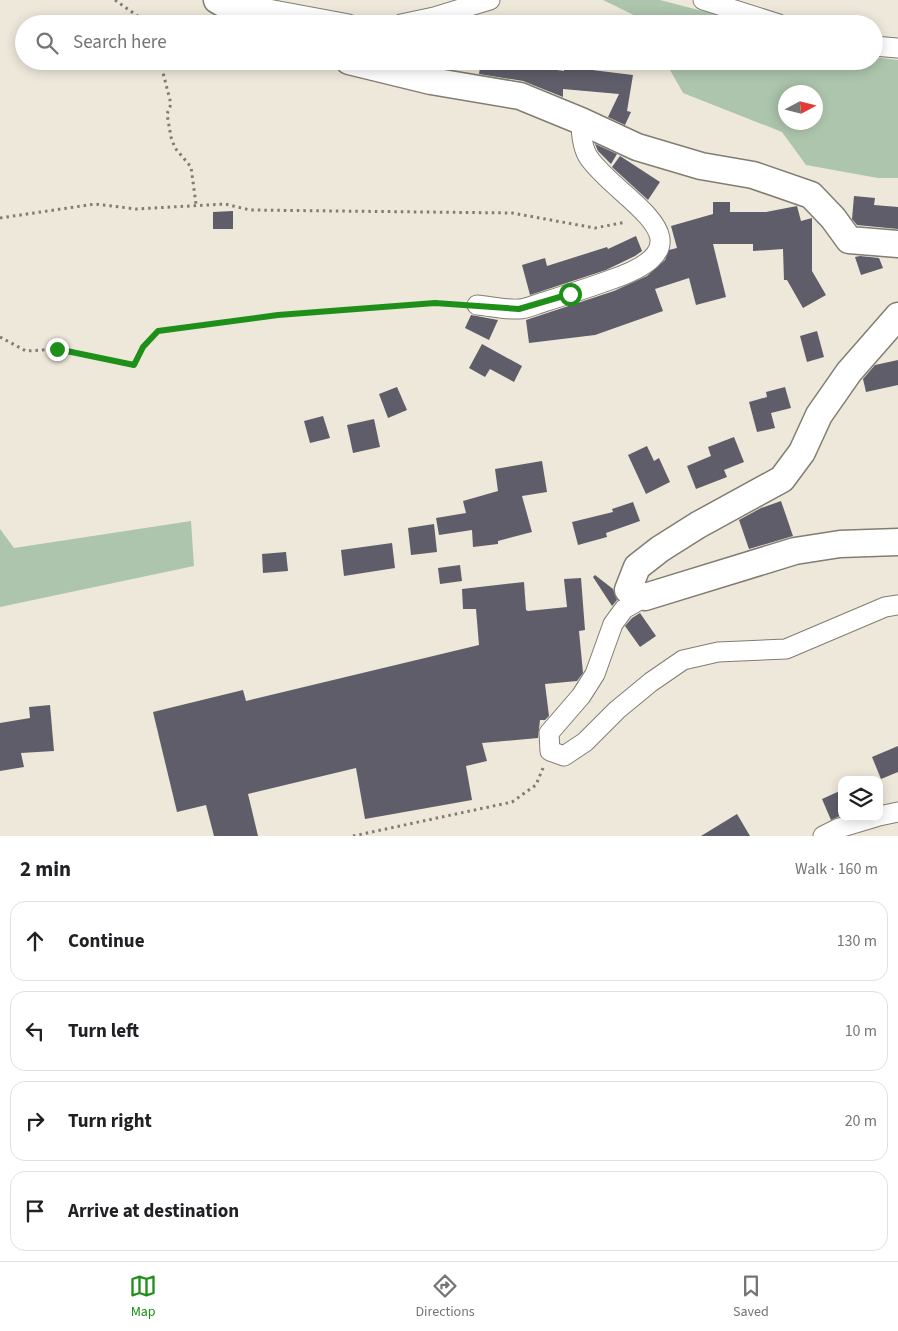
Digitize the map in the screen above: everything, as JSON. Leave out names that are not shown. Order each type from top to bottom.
[{"type":"main road","points":[[217,0],[244,15]]},
{"type":"main road","points":[[386,70],[431,81],[520,96],[637,147],[701,166],[753,176],[811,195],[833,218],[849,240],[898,244]]},
{"type":"main road","points":[[898,316],[848,372],[819,415],[802,452],[782,479],[698,525],[660,549],[637,567],[628,590],[645,597],[795,551],[840,544],[898,542]]},
{"type":"street","points":[[221,0],[301,15]]},
{"type":"street","points":[[441,15],[490,0]]},
{"type":"street","points":[[704,0],[751,15]]},
{"type":"street","points":[[883,47],[898,48]]},
{"type":"street","points":[[477,305],[519,309],[614,279],[646,265],[657,253],[659,233],[651,217],[611,183],[588,156],[581,133],[581,121]]},
{"type":"street","points":[[645,597],[624,609],[612,624],[596,674],[581,696],[549,733],[550,751],[564,756],[585,742],[617,710],[651,682],[683,660],[718,652],[786,649],[885,607],[898,605]]},
{"type":"street","points":[[883,816],[898,812]]},
{"type":"street","points":[[823,836],[839,828],[864,821]]},
{"type":"path","points":[[115,0],[136,15]]},
{"type":"path","points":[[162,70],[171,104],[167,114],[171,137],[175,148],[191,167],[196,204]]},
{"type":"path","points":[[0,218],[95,204],[136,209],[169,208],[196,204],[225,204],[250,210],[512,213],[595,228],[651,217]]},
{"type":"path","points":[[0,337],[26,351],[57,349],[134,365],[143,347],[158,331],[287,315],[435,303],[477,305]]},
{"type":"path","points":[[353,836],[512,802],[536,785],[550,751]]},
{"type":"green space","points":[[603,0],[660,0],[718,15],[634,15]]},
{"type":"green space","points":[[883,58],[898,60],[898,178],[878,178],[806,165],[782,132],[683,93],[670,70],[883,70]]},
{"type":"green space","points":[[191,521],[194,566],[0,607],[0,529],[14,548]]},
{"type":"building","points":[[480,70],[592,70],[633,75],[627,111],[631,112],[625,125],[608,117],[619,94],[563,89],[563,97],[523,81],[479,74]]},
{"type":"building","points":[[595,144],[617,154],[611,164],[598,151]]},
{"type":"building","points":[[620,156],[660,182],[648,200],[612,167]]},
{"type":"building","points":[[854,196],[875,198],[874,205],[898,207],[898,229],[857,225],[852,219]]},
{"type":"building","points":[[713,202],[730,202],[730,212],[766,212],[797,206],[801,221],[812,218],[812,271],[826,295],[803,308],[787,280],[784,280],[783,249],[753,251],[753,244],[713,244],[726,297],[696,305],[689,278],[655,289],[663,311],[595,335],[529,343],[526,320],[614,291],[647,276],[665,260],[669,250],[677,248],[671,226],[713,214]]},
{"type":"building","points":[[233,211],[233,229],[213,229],[213,212]]},
{"type":"building","points":[[636,236],[642,251],[635,256],[606,270],[530,295],[522,265],[545,258],[547,266],[607,247],[608,249]]},
{"type":"building","points":[[855,257],[879,258],[883,268],[861,275]]},
{"type":"building","points":[[471,315],[498,320],[489,340],[465,328]]},
{"type":"building","points":[[817,331],[824,357],[807,362],[800,336]]},
{"type":"building","points":[[482,344],[522,366],[514,382],[490,369],[485,377],[469,368]]},
{"type":"building","points":[[898,360],[898,385],[866,392],[863,379],[875,365]]},
{"type":"building","points":[[397,387],[407,410],[388,418],[379,394]]},
{"type":"building","points":[[785,387],[791,408],[771,413],[775,428],[757,432],[749,402],[767,397],[766,392]]},
{"type":"building","points":[[323,416],[330,438],[310,443],[304,421]]},
{"type":"building","points":[[374,419],[380,447],[353,453],[347,425]]},
{"type":"building","points":[[734,437],[744,462],[724,470],[727,477],[696,489],[687,466],[711,456],[708,447]]},
{"type":"building","points":[[647,446],[654,461],[659,458],[670,482],[646,494],[628,455]]},
{"type":"building","points":[[542,461],[547,492],[522,496],[532,532],[498,541],[498,544],[473,547],[472,530],[439,535],[436,518],[466,513],[463,501],[498,491],[495,469]]},
{"type":"building","points":[[781,501],[793,536],[749,549],[739,520],[761,508]]},
{"type":"building","points":[[633,502],[640,521],[606,533],[607,537],[578,545],[572,522],[613,512],[612,509]]},
{"type":"building","points":[[434,524],[437,552],[411,555],[408,528]]},
{"type":"building","points":[[392,543],[395,568],[344,576],[341,550]]},
{"type":"building","points":[[286,552],[288,571],[263,573],[262,554]]},
{"type":"building","points":[[460,565],[462,581],[440,584],[438,568]]},
{"type":"building","points":[[595,575],[613,589],[617,600],[612,606],[593,577]]},
{"type":"building","points":[[581,578],[585,630],[579,631],[583,673],[577,681],[545,684],[549,716],[545,720],[540,720],[538,738],[482,743],[487,761],[466,766],[472,800],[365,819],[356,768],[248,794],[258,836],[214,836],[206,805],[177,812],[153,712],[243,690],[246,701],[479,645],[476,609],[463,609],[462,589],[524,582],[526,610],[528,611],[567,607],[564,579]]},
{"type":"building","points":[[640,613],[656,636],[640,647],[625,626]]},
{"type":"building","points":[[50,705],[54,751],[21,753],[24,767],[0,771],[0,723],[30,718],[29,707]]},
{"type":"building","points":[[898,746],[898,772],[883,778],[883,776],[880,776],[872,757]]},
{"type":"building","points":[[838,792],[838,817],[831,820],[822,799]]},
{"type":"building","points":[[737,814],[750,836],[701,836]]},
{"type":"route","points":[[57,349],[134,365],[143,347],[158,331],[278,315],[435,303],[519,309],[570,294]]}]
